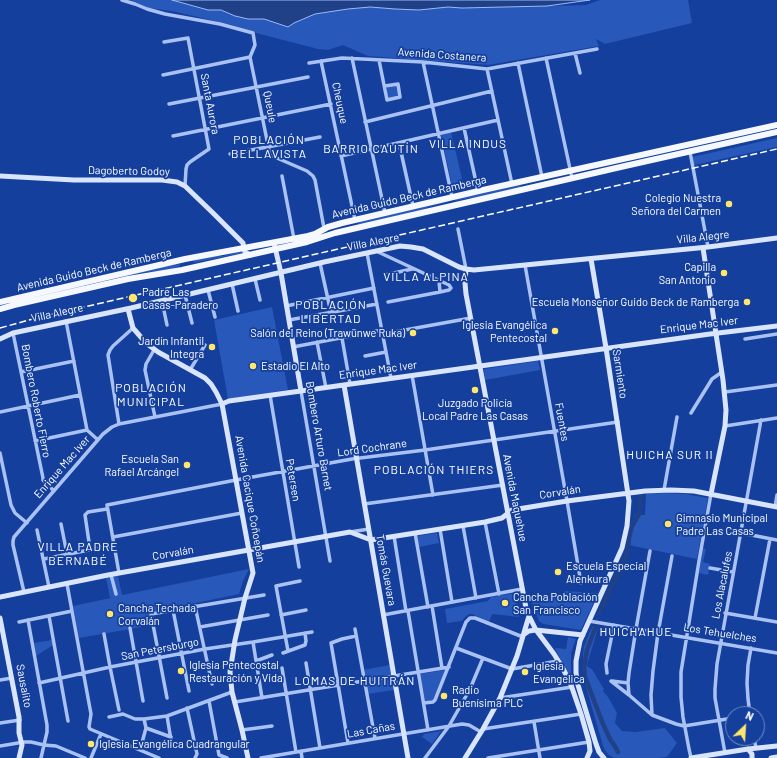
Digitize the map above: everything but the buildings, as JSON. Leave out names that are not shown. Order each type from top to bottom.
[{"type":"main road","name":"Avenida Guido Beck de Ramberga","points":[[0,309],[128,279],[168,273],[250,254],[294,239],[313,235],[332,225],[777,125]]},
{"type":"main road","name":"Avenida Guido Beck de Ramberga","points":[[0,302],[185,259],[233,250],[243,246],[275,246],[307,242],[335,233],[454,205],[777,132]]},
{"type":"main road","points":[[682,146],[690,152],[691,147],[695,143]]},
{"type":"main road","name":"Dagoberto Godoy","points":[[0,176],[74,180],[162,180],[176,182],[184,186],[214,214],[243,246],[245,252],[250,254]]},
{"type":"main road","points":[[452,197],[454,205]]},
{"type":"main road","points":[[355,220],[357,228]]},
{"type":"main road","name":"Villa Alegre","points":[[0,339],[14,333],[128,309],[320,263],[400,246],[428,251],[455,265],[474,270],[705,247],[777,238]]},
{"type":"main road","name":"Bombero Arturo Barnet","points":[[275,246],[301,391]]},
{"type":"main road","points":[[705,247],[725,392],[726,410],[725,426],[711,494]]},
{"type":"main road","name":"Sarmiento","points":[[591,258],[628,493],[628,518],[624,541],[583,635],[577,654],[577,679],[582,702],[599,752],[604,758]]},
{"type":"main road","points":[[185,259],[187,269]]},
{"type":"main road","name":"Avenida Maquehue","points":[[466,269],[465,286],[526,608],[536,630],[558,660],[572,687],[589,742]]},
{"type":"main road","name":"Avenida Cacique Coñoepán","points":[[128,309],[133,328],[154,350],[202,376],[211,384],[222,404],[253,573],[233,645],[230,672],[232,692],[248,758]]},
{"type":"main road","name":"Enrique Mac Iver","points":[[222,404],[229,401],[347,384],[716,333],[777,326]]},
{"type":"main road","name":"Tomás Guevara","points":[[347,384],[364,504],[408,758]]},
{"type":"main road","name":"Corvalán","points":[[371,540],[485,522],[502,518],[512,510],[567,501],[664,490],[685,490],[776,507]]},
{"type":"main road","points":[[350,532],[371,540]]},
{"type":"main road","name":"Corvalán","points":[[0,597],[111,574],[350,532]]},
{"type":"main road","points":[[465,758],[500,698],[512,669],[529,616]]},
{"type":"main road","name":"Sausalito","points":[[0,618],[20,720],[19,733],[21,749],[19,758]]},
{"type":"main road","points":[[523,636],[529,631],[536,630],[583,635]]},
{"type":"main road","points":[[587,758],[590,754],[589,742]]},
{"type":"main road","points":[[691,758],[777,746]]},
{"type":"main road","points":[[748,749],[752,754],[752,758]]},
{"type":"main road","points":[[771,758],[777,757]]},
{"type":"street","points":[[122,0],[148,10],[220,24],[253,33],[256,45],[250,57],[163,75]]},
{"type":"street","name":"Santa Aurora","points":[[164,42],[188,38],[209,149],[190,162],[187,166],[184,186]]},
{"type":"street","name":"Avenida Costanera","points":[[309,63],[321,60],[352,58],[423,62],[487,69],[597,49]]},
{"type":"street","points":[[576,53],[580,74]]},
{"type":"street","name":"Queule","points":[[250,57],[268,147]]},
{"type":"street","points":[[352,58],[385,213]]},
{"type":"street","points":[[546,58],[572,178]]},
{"type":"street","name":"Cheuque","points":[[321,60],[355,220]]},
{"type":"street","points":[[379,60],[387,100],[400,97],[398,84],[385,86]]},
{"type":"street","points":[[423,62],[452,197]]},
{"type":"street","points":[[518,63],[542,177]]},
{"type":"street","points":[[487,69],[512,184]]},
{"type":"street","points":[[169,104],[308,77]]},
{"type":"street","points":[[365,122],[492,91]]},
{"type":"street","points":[[173,136],[331,104]]},
{"type":"street","points":[[342,156],[498,120]]},
{"type":"street","points":[[464,128],[478,191]]},
{"type":"street","points":[[230,154],[320,137]]},
{"type":"street","points":[[399,143],[413,206]]},
{"type":"street","points":[[268,147],[270,155],[307,172],[314,178],[324,228]]},
{"type":"street","points":[[690,152],[705,247]]},
{"type":"street","points":[[282,176],[294,239]]},
{"type":"street","name":"Avenida Maquehue","points":[[458,230],[466,269]]},
{"type":"street","points":[[376,251],[449,285],[451,288],[440,292],[388,302]]},
{"type":"street","points":[[367,253],[391,378]]},
{"type":"street","points":[[320,263],[331,313]]},
{"type":"street","name":"Fuentes","points":[[525,265],[581,583]]},
{"type":"street","points":[[385,275],[413,269]]},
{"type":"street","points":[[255,279],[260,300]]},
{"type":"street","points":[[439,281],[440,292]]},
{"type":"street","points":[[232,284],[238,311]]},
{"type":"street","points":[[286,306],[374,288]]},
{"type":"street","points":[[208,290],[215,318]]},
{"type":"street","points":[[185,295],[192,323]]},
{"type":"street","points":[[162,301],[167,325]]},
{"type":"street","points":[[289,320],[377,304]]},
{"type":"street","points":[[293,347],[471,318]]},
{"type":"street","points":[[66,321],[87,430],[98,440]]},
{"type":"street","points":[[119,424],[108,355],[113,346],[133,328]]},
{"type":"street","name":"Bombero Roberto Fierro","points":[[14,333],[44,480],[54,491]]},
{"type":"street","name":"Enrique Mac Iver","points":[[745,339],[777,334]]},
{"type":"street","points":[[342,338],[347,384]]},
{"type":"street","points":[[318,342],[326,388]]},
{"type":"street","points":[[190,370],[205,344]]},
{"type":"street","points":[[154,350],[146,364],[145,370],[154,417]]},
{"type":"street","points":[[365,356],[386,352]]},
{"type":"street","points":[[21,372],[74,362]]},
{"type":"street","points":[[691,413],[712,379],[722,372]]},
{"type":"street","points":[[412,375],[433,495]]},
{"type":"street","points":[[725,392],[777,384]]},
{"type":"street","name":"Bombero Arturo Barnet","points":[[301,391],[330,561]]},
{"type":"street","points":[[0,412],[80,395]]},
{"type":"street","name":"Petersen","points":[[270,395],[299,567]]},
{"type":"street","name":"Enrique Mac Iver","points":[[24,592],[13,543],[14,537],[109,429],[119,424],[222,404]]},
{"type":"street","points":[[664,490],[677,417]]},
{"type":"street","points":[[725,426],[777,418]]},
{"type":"street","name":"Los Alacalufes","points":[[725,753],[715,689],[717,664],[761,420]]},
{"type":"street","name":"Lord Cochrane","points":[[90,549],[84,516],[88,512],[107,507],[236,480],[314,466],[618,422]]},
{"type":"street","points":[[35,441],[87,430]]},
{"type":"street","points":[[0,453],[11,506],[15,513],[27,523]]},
{"type":"street","points":[[364,504],[503,485]]},
{"type":"street","points":[[691,758],[684,726],[681,672],[711,494]]},
{"type":"street","points":[[776,507],[777,495]]},
{"type":"street","points":[[107,507],[119,573]]},
{"type":"street","points":[[113,537],[242,514]]},
{"type":"street","points":[[485,522],[499,594]]},
{"type":"street","points":[[61,524],[67,554]]},
{"type":"street","points":[[463,526],[476,598]]},
{"type":"street","name":"Corvalán","points":[[350,532],[369,528]]},
{"type":"street","points":[[440,529],[452,602]]},
{"type":"street","points":[[37,530],[50,587]]},
{"type":"street","points":[[415,533],[442,668]]},
{"type":"street","points":[[741,533],[777,540]]},
{"type":"street","points":[[394,536],[428,730]]},
{"type":"street","points":[[755,618],[770,538]]},
{"type":"street","points":[[44,559],[114,545]]},
{"type":"street","points":[[629,694],[628,683],[650,552]]},
{"type":"street","points":[[652,715],[652,679],[658,633],[672,556]]},
{"type":"street","points":[[710,568],[733,572]]},
{"type":"street","points":[[111,574],[116,594]]},
{"type":"street","points":[[288,651],[276,586],[300,581]]},
{"type":"street","points":[[67,584],[90,714],[90,729],[159,758]]},
{"type":"street","points":[[383,615],[522,589]]},
{"type":"street","points":[[167,698],[151,614],[264,595]]},
{"type":"street","points":[[195,606],[212,684]]},
{"type":"street","points":[[173,610],[189,691]]},
{"type":"street","points":[[281,615],[306,610]]},
{"type":"street","points":[[18,622],[72,611]]},
{"type":"street","points":[[725,613],[777,622]]},
{"type":"street","points":[[200,627],[268,614]]},
{"type":"street","points":[[49,616],[68,721]]},
{"type":"street","points":[[424,703],[433,702],[435,700],[468,619],[475,618],[523,636]]},
{"type":"street","points":[[28,620],[47,727],[41,758]]},
{"type":"street","name":"Los Tehuelches","points":[[589,621],[777,653]]},
{"type":"street","points":[[607,673],[606,664],[614,625]]},
{"type":"street","points":[[130,628],[135,663],[143,701]]},
{"type":"street","points":[[355,629],[375,738]]},
{"type":"street","name":"San Petersburgo","points":[[39,683],[83,672],[205,649],[312,632]]},
{"type":"street","points":[[283,653],[305,645],[305,633]]},
{"type":"street","points":[[104,634],[118,710]]},
{"type":"street","points":[[348,743],[331,643],[356,636]]},
{"type":"street","points":[[253,642],[262,698]]},
{"type":"street","points":[[456,648],[512,669],[558,660]]},
{"type":"street","points":[[749,706],[747,683],[751,648]]},
{"type":"street","points":[[256,662],[272,655]]},
{"type":"street","points":[[425,758],[449,726],[470,689],[483,658]]},
{"type":"street","points":[[306,663],[320,748]]},
{"type":"street","points":[[235,702],[449,667]]},
{"type":"street","points":[[282,668],[296,752]]},
{"type":"street","points":[[0,680],[12,678]]},
{"type":"street","points":[[628,683],[611,681],[629,694],[652,715],[668,721],[684,726],[725,719]]},
{"type":"street","points":[[500,698],[572,687]]},
{"type":"street","points":[[109,717],[123,714],[135,719],[167,716],[232,692]]},
{"type":"street","points":[[208,701],[219,755],[227,758]]},
{"type":"street","points":[[187,708],[197,754],[195,758]]},
{"type":"street","points":[[482,731],[581,714]]},
{"type":"street","points":[[167,716],[172,746]]},
{"type":"street","points":[[140,750],[146,728],[144,719]]},
{"type":"street","points":[[0,723],[20,720]]},
{"type":"street","points":[[534,722],[540,758]]},
{"type":"street","name":"Las Cañas","points":[[261,758],[449,726],[466,724],[482,731]]},
{"type":"street","points":[[242,730],[272,726]]},
{"type":"street","points":[[146,728],[171,737]]},
{"type":"street","points":[[91,758],[102,734]]},
{"type":"street","points":[[0,746],[21,742],[31,742],[56,746],[85,758]]},
{"type":"street","points":[[488,758],[589,742]]},
{"type":"street","points":[[301,751],[302,758]]},
{"type":"shaded area","points":[[131,0],[172,0],[208,10],[221,10],[235,16],[248,19],[264,19],[287,27],[315,14],[370,7],[419,10],[448,7],[462,8],[586,5],[600,0],[688,0],[692,23],[605,44],[596,39],[599,46],[488,65],[368,56],[343,45],[328,50],[318,49],[256,33],[232,25],[172,11],[148,8]]},
{"type":"shaded area","points":[[172,0],[590,0],[547,6],[448,7],[419,10],[370,7],[315,14],[288,27],[264,19],[248,19],[235,16],[221,10],[208,10]]},
{"type":"shaded area","points":[[397,85],[399,97],[388,99],[386,88]]},
{"type":"shaded area","points":[[451,132],[464,187],[453,190],[441,135]]},
{"type":"shaded area","points":[[777,138],[777,147],[694,165],[692,157]]},
{"type":"shaded area","points":[[520,184],[521,187],[475,198],[455,201],[455,199]]},
{"type":"shaded area","points":[[448,201],[422,210],[358,224],[359,222]]},
{"type":"shaded area","points":[[242,251],[243,253],[193,263],[195,260],[223,256]]},
{"type":"shaded area","points":[[180,264],[180,266],[172,269],[127,276],[0,306],[0,304]]},
{"type":"shaded area","name":"Estadio El Alto","points":[[272,307],[288,390],[228,399],[214,320]]},
{"type":"shaded area","points":[[538,361],[540,370],[485,380],[484,369]]},
{"type":"shaded area","name":"Gimnasio Municipal Padre Las Casas","points":[[646,494],[685,494],[708,498],[697,559],[628,545],[635,515],[645,515]]},
{"type":"shaded area","points":[[437,533],[439,543],[419,547],[417,536]]},
{"type":"shaded area","points":[[703,548],[706,549],[703,562],[710,564],[708,575],[699,573]]},
{"type":"shaded area","points":[[249,569],[239,594],[149,613],[149,616],[141,618],[142,627],[79,638],[73,606],[110,598],[106,578],[118,576],[122,595]]},
{"type":"shaded area","points":[[564,591],[598,593],[581,630],[543,624],[539,621],[529,595],[563,600]]},
{"type":"shaded area","points":[[515,593],[519,617],[492,614],[489,622],[469,614],[462,621],[447,623],[445,609],[488,601],[491,597]]},
{"type":"shaded area","points":[[593,626],[598,628],[587,665],[592,669],[604,689],[603,691],[617,713],[615,723],[622,731],[635,732],[665,728],[677,743],[667,757],[614,758],[605,750],[584,680],[584,647]]},
{"type":"shaded area","points":[[568,637],[576,639],[571,653],[571,681],[555,648],[566,649]]},
{"type":"shaded area","points":[[52,640],[53,645],[36,656],[34,643]]},
{"type":"shaded area","points":[[390,665],[392,676],[365,680],[363,670]]},
{"type":"shaded area","points":[[445,670],[433,700],[425,702],[420,674]]},
{"type":"shaded area","points":[[392,678],[394,690],[368,694],[366,682]]},
{"type":"shaded area","points":[[441,731],[432,744],[422,737],[424,734]]},
{"type":"waterway","points":[[600,613],[620,572],[628,551],[632,526],[639,514],[641,496]]},
{"type":"waterway","points":[[596,626],[587,650],[584,668],[585,677],[603,724],[618,752]]},
{"type":"railway","points":[[0,328],[40,317],[777,149]]},
{"type":"place","name":"Colegio Nuestra Señora del Carmen","points":[[729,204]]},
{"type":"place","name":"Capilla San Antonio","points":[[724,273]]},
{"type":"place","name":"Padre Las Casas-Paradero","points":[[133,298]]},
{"type":"place","name":"Escuela Monseñor Guido Beck de Ramberga","points":[[747,302]]},
{"type":"place","name":"Iglesia Evangélica Pentecostal","points":[[555,331]]},
{"type":"place","name":"Salón del Reino (Trawünwe Ruka)","points":[[413,333]]},
{"type":"place","name":"Jardín Infantil Integra","points":[[212,347]]},
{"type":"place","name":"Estadio El Alto","points":[[253,366]]},
{"type":"place","name":"Juzgado Policía Local Padre Las Casas","points":[[475,390]]},
{"type":"place","name":"Escuela San Rafael Arcángel","points":[[187,465]]},
{"type":"place","name":"Gimnasio Municipal Padre Las Casas","points":[[668,524]]},
{"type":"place","name":"Escuela Especial Alenkura","points":[[558,572]]},
{"type":"place","name":"Cancha Población San Francisco","points":[[505,603]]},
{"type":"place","name":"Cancha Techada Corvalán","points":[[110,614]]},
{"type":"place","name":"Iglesia Pentecostal Restauración y Vida","points":[[181,671]]},
{"type":"place","name":"Iglesia Evangelica","points":[[525,672]]},
{"type":"place","name":"Radio Buenísima PLC","points":[[444,696]]},
{"type":"place","name":"Iglesia Evangélica Cuadrangular","points":[[91,744]]},
{"type":"district","name":"VILLA INDUS","points":[[468,144]]},
{"type":"district","name":"POBLACIÓN BELLAVISTA","points":[[269,147]]},
{"type":"district","name":"BARRIO CAUTÍN","points":[[371,149]]},
{"type":"district","name":"VILLA ALPINA","points":[[426,277]]},
{"type":"district","name":"POBLACIÓN LIBERTAD","points":[[331,312]]},
{"type":"district","name":"POBLACIÓN MUNICIPAL","points":[[151,395]]},
{"type":"district","name":"HUICHA SUR II","points":[[670,455]]},
{"type":"district","name":"POBLACIÓN THIERS","points":[[434,470]]},
{"type":"district","name":"VILLA PADRE BERNABÉ","points":[[78,554]]},
{"type":"district","name":"HUICHAHUE","points":[[636,632]]},
{"type":"district","name":"LOMAS DE HUITRÁN","points":[[355,681]]}]
